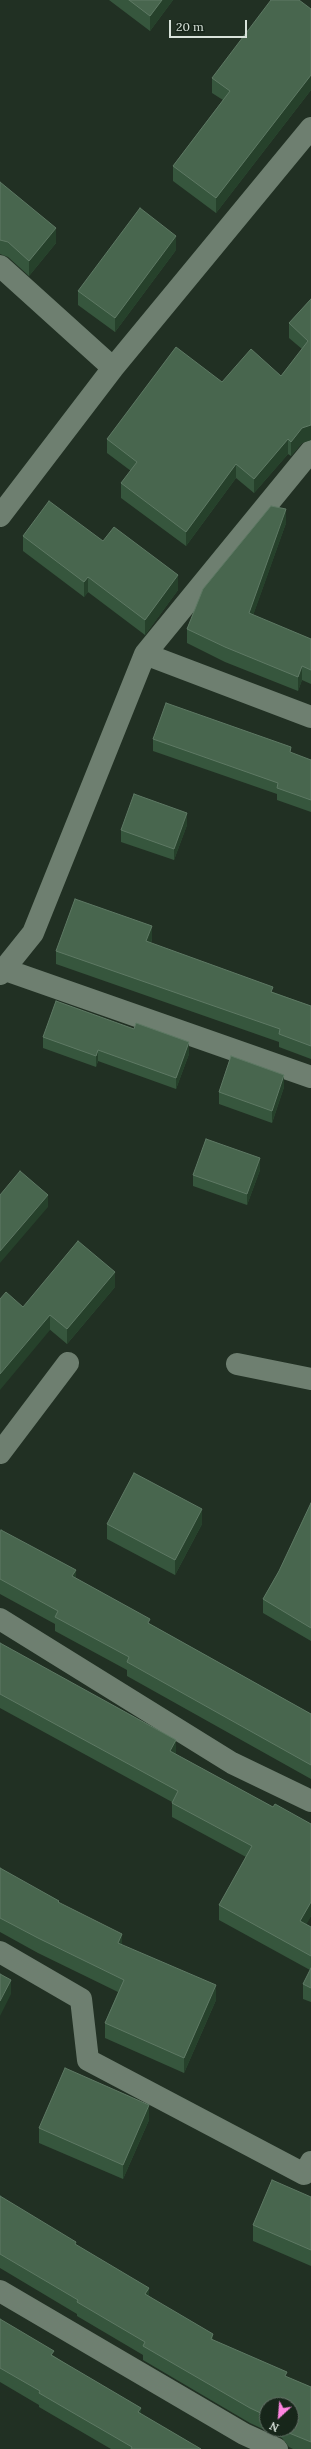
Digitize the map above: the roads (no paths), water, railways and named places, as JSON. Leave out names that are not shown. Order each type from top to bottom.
[{"type":"street","points":[[0,516],[113,368],[311,128]]},
{"type":"street","points":[[0,266],[113,368]]},
{"type":"street","points":[[311,451],[145,654],[33,933],[1,971],[311,1077]]},
{"type":"street","points":[[145,654],[311,717]]},
{"type":"street","points":[[0,1453],[68,1363]]},
{"type":"street","points":[[237,1364],[311,1379]]},
{"type":"street","points":[[0,1619],[232,1763],[311,1801]]},
{"type":"street","points":[[0,1952],[82,1999],[88,2060],[304,2174],[311,2162]]},
{"type":"street","points":[[0,2291],[244,2434],[277,2449]]}]
